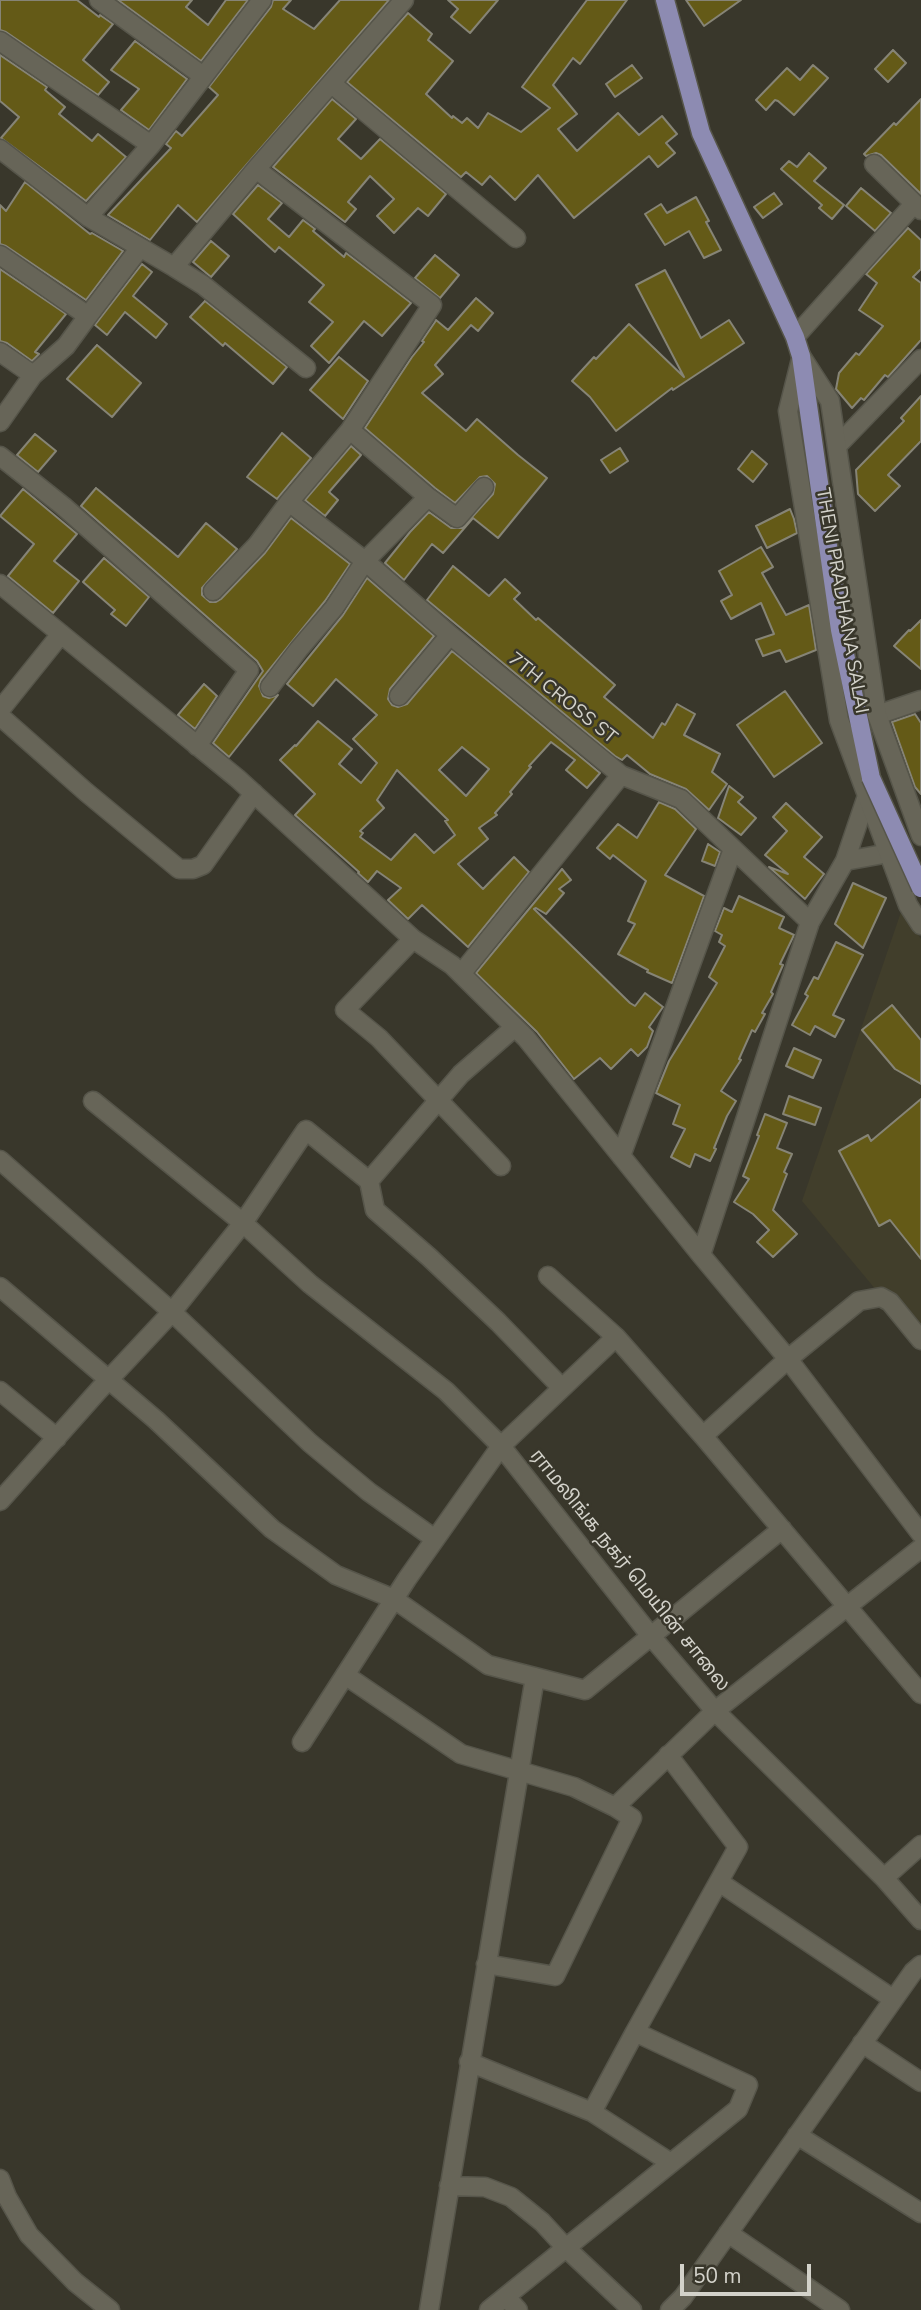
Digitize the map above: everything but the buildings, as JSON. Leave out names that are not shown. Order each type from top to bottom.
[{"type":"main road","name":"THENI PRADHANA SALAI","points":[[666,0],[701,133],[795,337],[801,356]]},
{"type":"main road","points":[[801,356],[839,629],[871,778],[921,888]]},
{"type":"street","points":[[99,0],[203,76]]},
{"type":"street","points":[[173,267],[404,0]]},
{"type":"street","points":[[88,217],[150,145],[259,1]]},
{"type":"street","points":[[0,41],[150,145]]},
{"type":"street","points":[[332,84],[516,238]]},
{"type":"street","points":[[0,149],[88,217],[203,285],[306,368]]},
{"type":"street","points":[[795,337],[918,207],[874,164]]},
{"type":"street","points":[[213,591],[257,545],[289,502],[350,430],[432,305],[256,169]]},
{"type":"street","points":[[0,422],[33,375],[66,346],[138,248]]},
{"type":"street","points":[[0,255],[88,316]]},
{"type":"street","points":[[0,352],[33,375]]},
{"type":"street","name":"THENI PRADHANA SALAI","points":[[801,356],[830,401],[877,715],[921,836]]},
{"type":"street","name":"THENI PRADHANA SALAI","points":[[801,356],[788,411],[839,720],[908,905],[921,925]]},
{"type":"street","points":[[838,445],[921,359]]},
{"type":"street","points":[[350,430],[428,497],[457,518],[484,487]]},
{"type":"street","points":[[0,456],[63,506],[249,670],[197,746]]},
{"type":"street","points":[[270,687],[334,608],[365,561],[428,497]]},
{"type":"street","name":"7TH CROSS ST","points":[[289,502],[365,561],[450,635],[621,775],[681,799],[810,922]]},
{"type":"street","points":[[0,584],[254,793],[413,939],[452,965],[526,1038],[788,1359],[921,1534]]},
{"type":"street","points":[[0,710],[61,634]]},
{"type":"street","points":[[399,696],[450,635]]},
{"type":"street","points":[[877,715],[921,701]]},
{"type":"street","points":[[0,716],[86,793],[179,869],[193,869],[203,864],[254,793]]},
{"type":"street","points":[[461,974],[621,775]]},
{"type":"street","points":[[701,1255],[810,922],[845,861],[867,796]]},
{"type":"street","points":[[621,1156],[733,849]]},
{"type":"street","points":[[845,861],[888,853]]},
{"type":"street","points":[[897,876],[921,865]]},
{"type":"street","points":[[413,939],[345,1010],[379,1038],[501,1166]]},
{"type":"street","points":[[369,1181],[461,1074],[515,1027]]},
{"type":"street","points":[[93,1101],[243,1223],[310,1284],[446,1391],[501,1446],[394,1599],[302,1742]]},
{"type":"street","points":[[1,1500],[172,1311],[243,1223],[306,1130],[369,1181],[375,1210],[498,1322],[561,1387]]},
{"type":"street","points":[[0,1160],[172,1311],[310,1443],[369,1492],[435,1539]]},
{"type":"street","points":[[548,1276],[616,1337],[921,1695]]},
{"type":"street","points":[[0,1287],[156,1420],[272,1529],[336,1575],[394,1599],[488,1665],[585,1690],[782,1529]]},
{"type":"street","points":[[703,1436],[788,1359],[859,1301],[881,1297],[890,1302],[921,1340]]},
{"type":"street","name":"ராமலிங்க நகர் மெயின் சாலை","points":[[616,1337],[501,1446],[650,1635],[715,1711],[884,1878],[921,1920]]},
{"type":"street","points":[[0,1391],[57,1438]]},
{"type":"street","points":[[615,1807],[715,1711],[921,1548]]},
{"type":"street","points":[[345,1675],[461,1754],[574,1787],[632,1818],[555,1976],[486,1964]]},
{"type":"street","points":[[429,2310],[535,1677]]},
{"type":"street","points":[[592,2112],[738,1847],[668,1755]]},
{"type":"street","points":[[884,1878],[921,1845]]},
{"type":"street","points":[[719,1882],[894,1999]]},
{"type":"street","points":[[670,2310],[683,2297],[862,2043],[913,1972],[921,1965]]},
{"type":"street","points":[[489,2310],[738,2109],[748,2085],[635,2032]]},
{"type":"street","points":[[862,2043],[921,2082]]},
{"type":"street","points":[[469,2062],[592,2112],[671,2163]]},
{"type":"street","points":[[797,2135],[921,2213]]},
{"type":"street","points":[[0,2179],[29,2235],[68,2275],[110,2310]]},
{"type":"street","points":[[449,2186],[485,2187],[511,2197],[542,2222],[632,2310]]},
{"type":"street","points":[[728,2233],[840,2310]]},
{"type":"street","points":[[506,2297],[519,2310]]},
{"type":"street","points":[[683,2297],[697,2310]]},
{"type":"shaded area","points":[[902,909],[921,939],[921,1344],[802,1201]]}]
